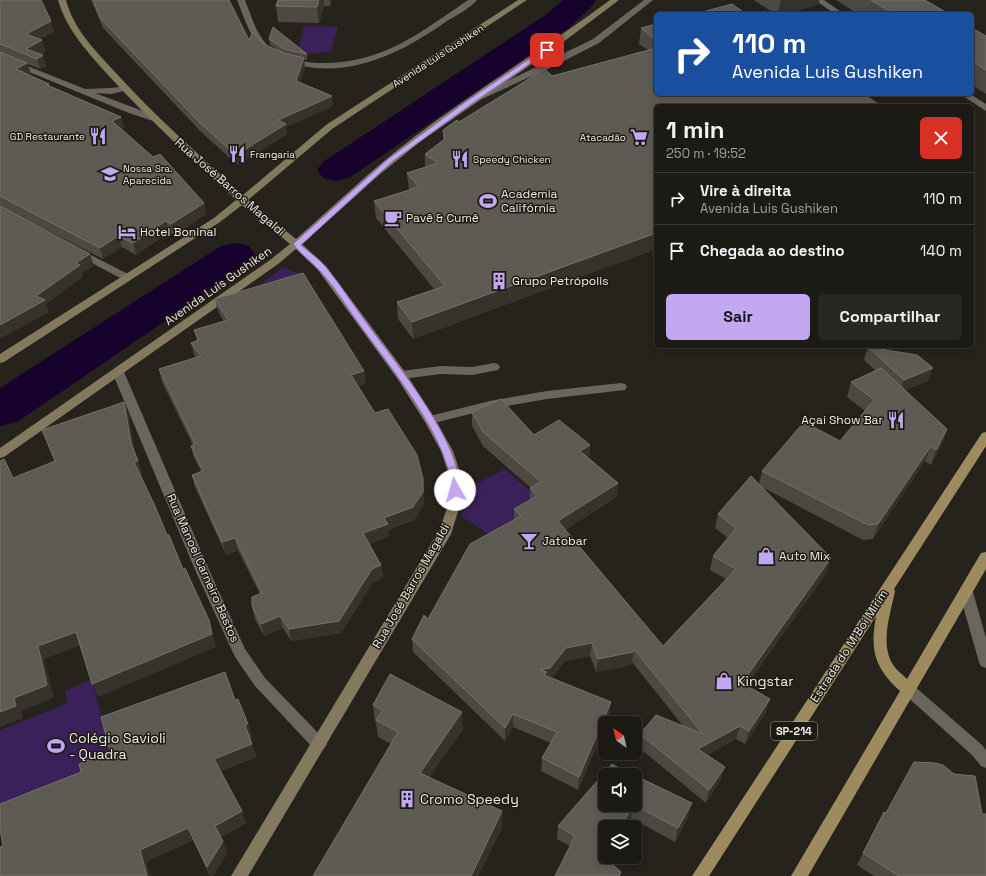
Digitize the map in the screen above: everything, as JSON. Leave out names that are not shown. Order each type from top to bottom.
[{"type":"main road","name":"Rua José Barros Magaldi","points":[[62,0],[66,14],[80,38],[153,118],[242,201],[297,244],[322,268],[401,375],[430,420],[447,452],[456,478],[455,502],[446,530],[239,876]]},
{"type":"main road","name":"Avenida Luis Gushiken","points":[[0,359],[217,220],[242,201],[330,127],[523,0]]},
{"type":"main road","name":"Avenida Luis Gushiken","points":[[0,454],[274,262],[297,244],[390,160],[470,101],[547,50],[615,0]]},
{"type":"main road","name":"Estrada do M'Boi Mirim","points":[[700,876],[986,436]]},
{"type":"main road","points":[[799,876],[986,557]]},
{"type":"main road","points":[[888,586],[880,642],[881,654],[885,665],[908,689]]},
{"type":"street","points":[[241,0],[257,35],[266,48],[283,58],[297,62],[329,67],[373,60],[393,51],[473,0]]},
{"type":"street","points":[[470,101],[549,66],[596,41],[649,0]]},
{"type":"street","points":[[819,0],[837,12]]},
{"type":"street","points":[[0,57],[77,89],[153,118]]},
{"type":"street","points":[[77,89],[111,91],[125,88]]},
{"type":"street","points":[[967,96],[986,108]]},
{"type":"street","points":[[67,246],[128,278]]},
{"type":"street","points":[[401,375],[441,370],[472,371],[494,367]]},
{"type":"street","name":"Rua Manoel Carneiro Bastos","points":[[118,372],[203,572],[240,652],[260,682],[319,744]]},
{"type":"street","points":[[430,420],[547,395],[621,387]]},
{"type":"street","points":[[966,592],[986,662]]},
{"type":"street","points":[[908,689],[972,745],[986,761]]},
{"type":"shaded area","points":[[304,26],[338,27],[331,52],[297,54]]},
{"type":"shaded area","points":[[283,267],[300,274],[239,301]]},
{"type":"shaded area","points":[[505,469],[532,493],[526,509],[507,529],[487,533],[461,516],[472,486]]},
{"type":"shaded area","name":"Colégio Savioli - Quadra","points":[[91,680],[116,763],[0,811],[0,730],[68,703],[65,691]]},
{"type":"building","points":[[0,0],[41,0],[51,21],[26,34],[42,40],[26,49],[43,55],[37,59],[0,44]]},
{"type":"building","points":[[93,0],[229,0],[249,40],[253,32],[261,42],[270,47],[287,54],[304,58],[296,81],[332,96],[278,120],[286,124],[236,155],[200,123],[101,19]]},
{"type":"building","points":[[278,0],[319,0],[317,7],[276,6]]},
{"type":"building","points":[[871,0],[925,0],[946,12],[891,12]]},
{"type":"building","points":[[732,4],[743,12],[702,12]]},
{"type":"building","points":[[654,25],[654,38],[641,28]]},
{"type":"building","points":[[273,27],[307,54],[284,49],[269,39]]},
{"type":"building","points":[[974,29],[986,36],[986,70],[974,62]]},
{"type":"building","points":[[654,49],[654,96],[866,96],[878,104],[654,104],[654,234],[412,322],[397,302],[445,286],[374,201],[419,187],[407,173],[438,163],[425,154],[445,139],[443,130],[457,120],[459,122],[545,69],[552,76]]},
{"type":"building","points":[[0,52],[27,63],[16,69],[49,84],[47,85],[121,117],[112,121],[153,157],[160,154],[204,203],[171,224],[166,221],[133,243],[118,236],[100,248],[0,196]]},
{"type":"building","points":[[0,206],[90,254],[76,263],[80,265],[36,296],[45,300],[0,325]]},
{"type":"building","points":[[303,273],[364,371],[351,375],[375,413],[388,409],[417,455],[423,479],[423,492],[413,507],[384,518],[388,524],[363,533],[381,565],[372,569],[339,621],[289,629],[280,616],[261,624],[252,606],[252,597],[262,593],[235,538],[222,542],[192,475],[203,471],[191,446],[195,444],[159,369],[201,356],[191,343],[199,340],[194,330],[228,320],[215,299]]},
{"type":"building","points":[[869,348],[917,355],[933,368],[904,380]]},
{"type":"building","points":[[881,368],[947,429],[936,450],[931,446],[878,524],[868,525],[762,471],[804,422],[840,441],[874,400],[851,382]]},
{"type":"building","points":[[501,399],[534,435],[559,420],[590,445],[580,451],[618,483],[558,521],[663,646],[736,569],[713,556],[736,528],[718,514],[751,476],[831,558],[742,683],[770,699],[749,731],[740,726],[698,749],[725,767],[709,790],[642,736],[642,732],[656,715],[703,734],[634,649],[633,652],[598,659],[592,643],[566,648],[550,668],[540,670],[547,672],[544,675],[611,702],[605,716],[598,716],[598,732],[579,777],[542,758],[557,732],[513,714],[505,728],[412,639],[424,615],[428,619],[470,544],[521,516],[514,509],[537,496],[530,488],[541,482],[483,432],[472,412]]},
{"type":"building","points":[[124,402],[131,443],[138,461],[134,462],[167,535],[169,535],[183,569],[185,568],[209,620],[212,634],[92,684],[76,632],[38,646],[47,685],[14,698],[16,706],[0,712],[0,461],[4,459],[13,478],[55,461],[42,430]]},
{"type":"building","points":[[225,672],[235,700],[238,699],[248,724],[245,725],[252,744],[214,759],[242,811],[215,826],[223,841],[207,867],[188,828],[140,850],[147,876],[0,876],[0,847],[3,846],[0,829],[0,804],[81,772],[79,764],[110,751],[101,717]]},
{"type":"building","points":[[390,674],[462,712],[420,773],[502,811],[471,876],[313,876],[398,732],[376,720],[383,710],[373,705]]},
{"type":"building","points":[[914,762],[935,763],[943,765],[954,774],[975,776],[982,814],[986,814],[986,876],[899,876],[863,853],[884,812],[886,813]]},
{"type":"building","points":[[612,764],[619,768],[609,768]]},
{"type":"building","points":[[642,779],[692,803],[678,828],[642,809]]},
{"type":"building","points":[[598,780],[598,812],[629,812],[625,820],[598,820],[598,864],[612,864],[621,872],[619,876],[555,876],[575,836],[558,826]]},
{"type":"waterway","points":[[336,170],[558,21],[581,0]]},
{"type":"waterway","points":[[0,410],[235,255]]},
{"type":"place","name":"GD Restaurante","points":[[98,136]]},
{"type":"place","name":"Atacadão","points":[[639,137]]},
{"type":"place","name":"Frangaria","points":[[237,154]]},
{"type":"place","name":"Speedy Chicken","points":[[460,159]]},
{"type":"place","name":"Nossa Sra. Aparecida","points":[[110,174]]},
{"type":"place","name":"Academia Califórnia","points":[[488,201]]},
{"type":"place","name":"Pavê & Cumê","points":[[393,218]]},
{"type":"place","name":"Hotel Boninal","points":[[127,232]]},
{"type":"place","name":"Grupo Petrópolis","points":[[499,281]]},
{"type":"place","name":"Açaí Show Bar","points":[[896,420]]},
{"type":"place","name":"Jatobar","points":[[529,541]]},
{"type":"place","name":"Auto Mix","points":[[766,556]]},
{"type":"place","name":"Kingstar","points":[[724,681]]},
{"type":"place","name":"Colégio Savioli - Quadra","points":[[56,746]]},
{"type":"place","name":"Cromo Speedy","points":[[407,799]]},
{"type":"route","points":[[455,490],[456,478],[447,452],[430,420],[401,375],[322,268],[297,244],[390,160],[470,101],[547,50]]}]
